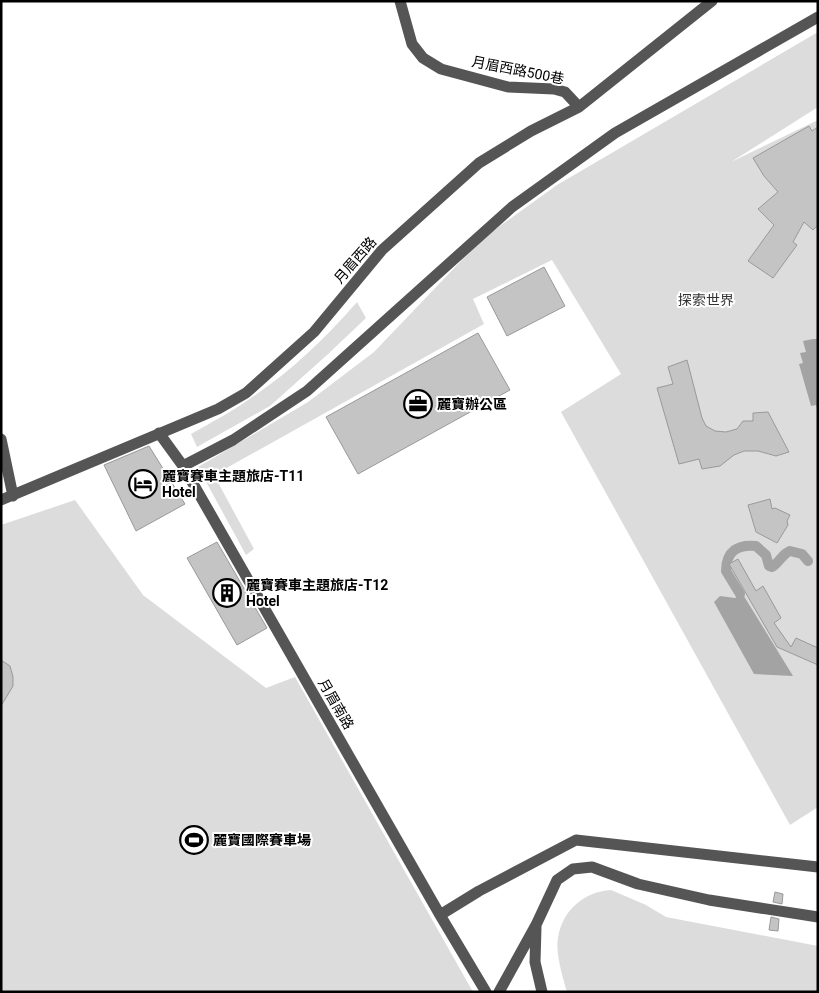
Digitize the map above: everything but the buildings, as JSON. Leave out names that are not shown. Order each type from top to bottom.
[{"type":"street","name":"月眉西路500巷","points":[[400,1],[412,44],[423,58],[441,69],[508,86],[564,92],[579,107]]},
{"type":"street","name":"月眉西路","points":[[1,500],[218,409],[246,393],[314,332],[382,250],[480,163],[531,130],[579,107],[712,1]]},
{"type":"street","points":[[183,466],[233,440],[307,391],[512,207],[615,133],[818,17]]},
{"type":"street","name":"月眉南路","points":[[159,433],[183,466],[486,992]]},
{"type":"street","points":[[1,439],[13,496]]},
{"type":"street","points":[[440,915],[479,891],[576,840],[818,867]]},
{"type":"street","points":[[498,992],[536,925],[557,880],[573,869],[592,867],[638,884],[709,900],[818,917]]},
{"type":"street","points":[[536,925],[535,962],[542,992]]},
{"type":"green space","name":"探索世界","points":[[818,32],[818,107],[731,162],[818,120],[818,807],[790,825],[561,412],[621,374],[552,260],[473,299],[484,324],[214,475],[254,549],[246,555],[198,467],[308,402],[374,352],[482,239],[557,185]]},
{"type":"green space","points":[[357,302],[366,318],[327,355],[270,406],[197,447],[191,434],[263,390],[292,367]]},
{"type":"green space","name":"麗寶國際賽車場","points":[[75,500],[143,595],[266,688],[295,677],[473,992],[1,992],[1,525]]},
{"type":"green space","points":[[611,890],[646,905],[666,917],[818,946],[818,992],[567,992],[557,944],[560,928],[569,911],[583,899]]},
{"type":"shaded area","points":[[818,339],[818,411],[816,405],[811,406],[799,364],[803,363],[800,353],[806,352],[803,341]]},
{"type":"shaded area","points":[[742,593],[793,676],[754,674],[714,602],[720,596],[735,598]]},
{"type":"waterway","points":[[740,594],[726,571],[728,558],[734,550],[744,546],[756,546],[766,555],[769,566],[772,567],[790,551],[802,554],[808,561]]},
{"type":"place","name":"麗寶辦公區","points":[[418,404]]},
{"type":"place","name":"麗寶賽車主題旅店-T11 Hotel","points":[[143,484]]},
{"type":"place","name":"麗寶賽車主題旅店-T12 Hotel","points":[[227,593]]},
{"type":"place","name":"麗寶國際賽車場","points":[[194,840]]}]
